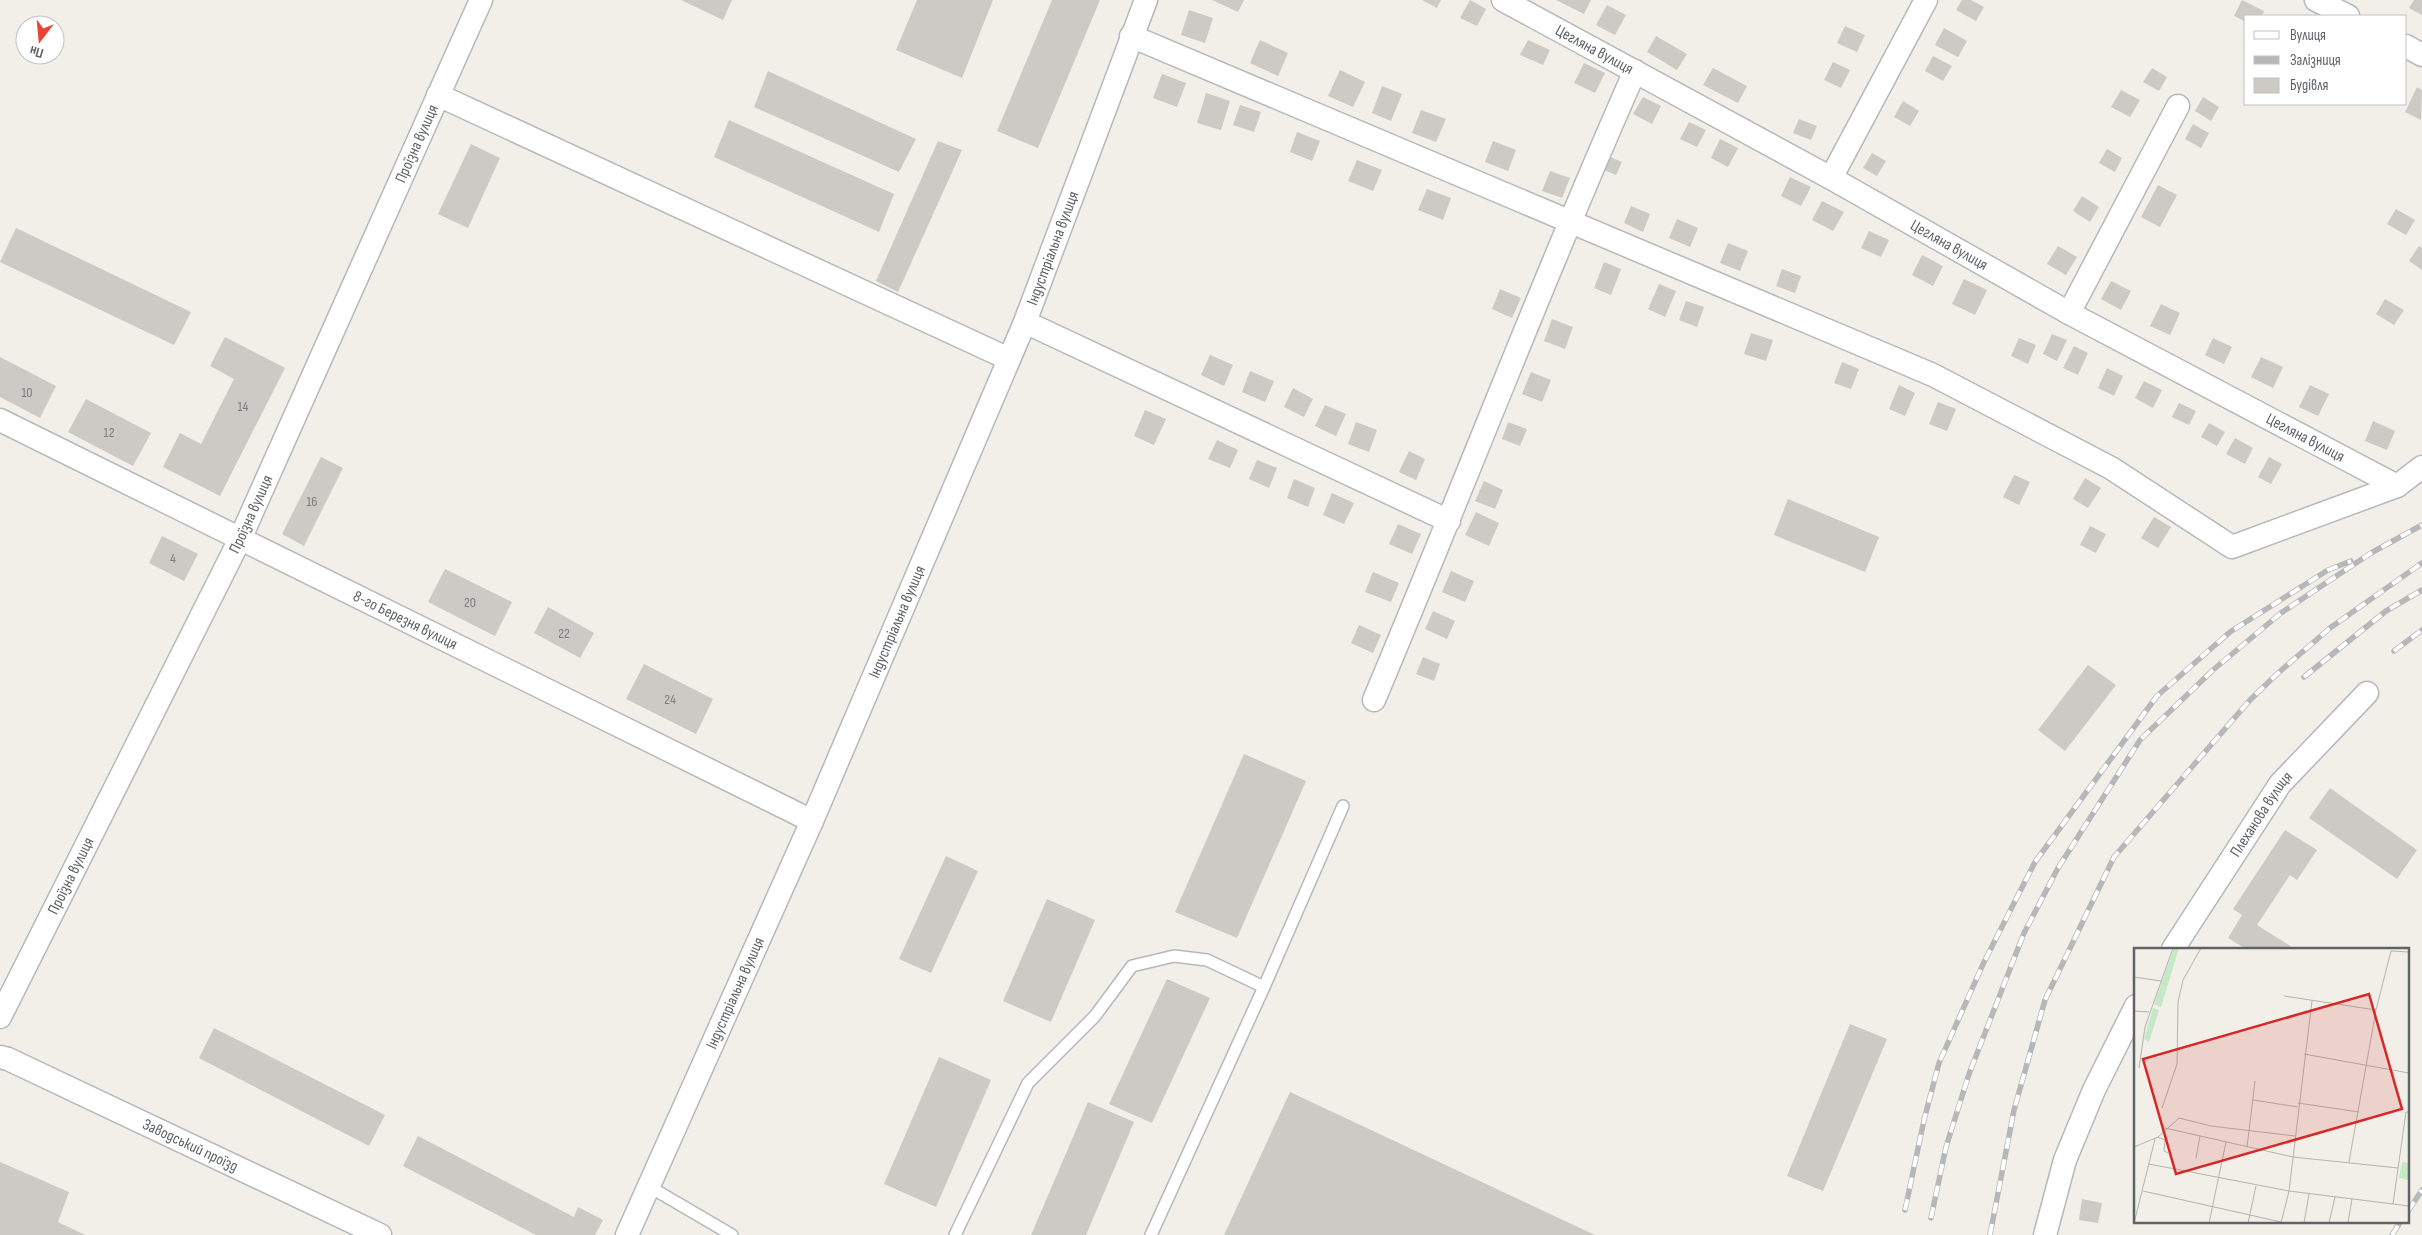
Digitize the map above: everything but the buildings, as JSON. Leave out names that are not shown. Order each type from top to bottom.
[{"type":"street","name":"Проїзна вулиця","points":[[0,1017],[240,539],[481,0]]},
{"type":"street","name":"Індустріальна вулиця","points":[[627,1235],[812,821],[1025,322],[1146,0]]},
{"type":"street","name":"Цегляна вулиця","points":[[1503,0],[1831,178],[2069,314],[2397,486]]},
{"type":"street","points":[[1831,178],[1926,0]]},
{"type":"street","points":[[2316,0],[2346,15]]},
{"type":"street","points":[[1131,36],[1933,376],[2111,468],[2232,547],[2397,486],[2422,467]]},
{"type":"street","points":[[2407,47],[2422,55]]},
{"type":"street","points":[[1374,700],[1449,521],[1568,222],[1634,71]]},
{"type":"street","points":[[438,95],[1008,359]]},
{"type":"street","points":[[2069,314],[2178,106]]},
{"type":"street","points":[[1025,322],[1449,521]]},
{"type":"street","name":"8-го Березня вулиця","points":[[0,420],[812,821]]},
{"type":"street","name":"Плеханова вулиця","points":[[2174,948],[2280,784],[2366,693]]},
{"type":"street","points":[[2045,1235],[2065,1160],[2094,1090],[2134,1010]]},
{"type":"street","name":"Заводський проїзд","points":[[0,1057],[8,1059],[380,1235]]},
{"type":"lane","points":[[1152,1235],[1264,988],[1343,806]]},
{"type":"lane","points":[[955,1235],[1028,1083],[1095,1016],[1132,966],[1174,956],[1206,960],[1264,988]]},
{"type":"lane","points":[[650,1186],[732,1235]]},
{"type":"railway","points":[[1931,1218],[1946,1147],[1969,1074],[2024,933],[2058,868],[2140,740],[2213,670],[2281,613],[2371,553],[2422,525]]},
{"type":"railway","points":[[1905,1210],[1924,1120],[1939,1063],[1984,962],[2035,862],[2157,696],[2230,632],[2328,570],[2351,561]]},
{"type":"railway","points":[[1990,1235],[2014,1110],[2045,1000],[2114,857],[2250,700],[2277,674],[2330,628],[2422,563]]},
{"type":"railway","points":[[2304,677],[2386,611],[2422,590]]},
{"type":"railway","points":[[2394,651],[2422,630]]},
{"type":"railway","points":[[2410,1208],[2422,1190]]},
{"type":"railway","points":[[2392,1235],[2400,1222]]}]
